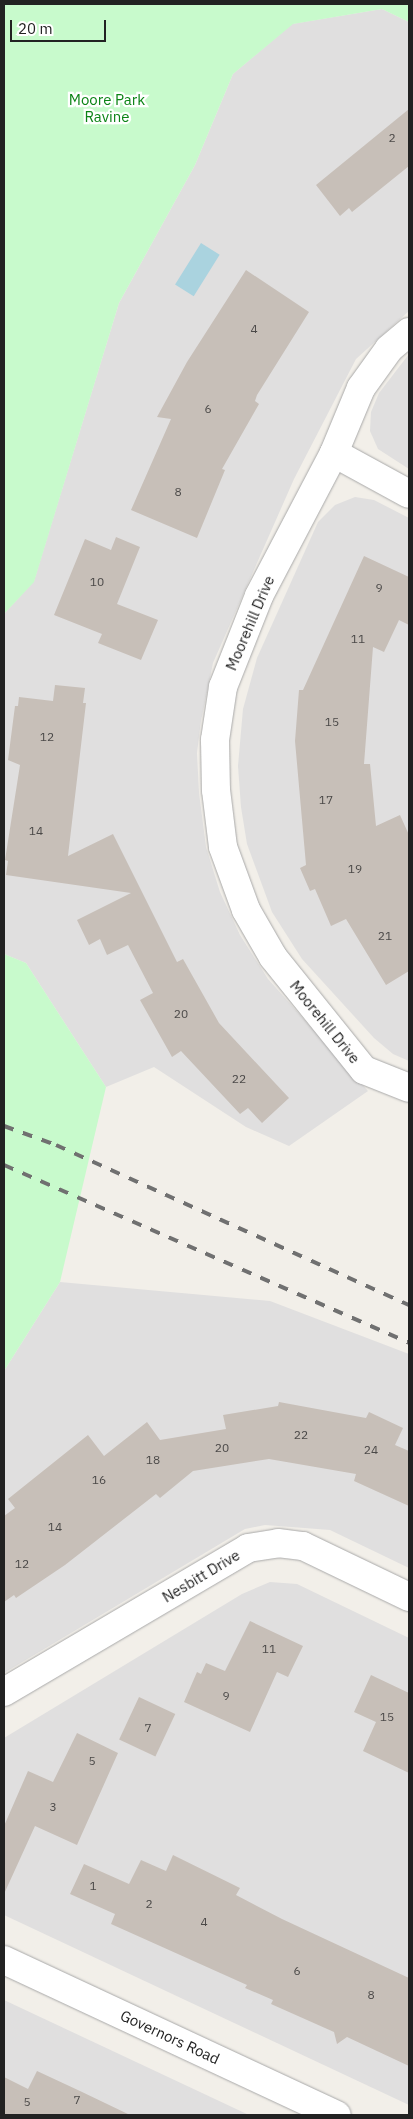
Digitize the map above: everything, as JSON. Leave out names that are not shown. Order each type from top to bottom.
[{"type":"street","name":"Moorehill Drive","points":[[409,332],[389,348],[361,388],[334,453],[259,596],[236,647],[223,687],[217,732],[216,790],[223,847],[246,910],[273,957],[364,1070],[409,1088]]},
{"type":"street","points":[[334,453],[409,494]]},
{"type":"street","name":"Nesbitt Drive","points":[[4,1692],[248,1548],[278,1543],[303,1546],[409,1597]]},
{"type":"street","name":"Governors Road","points":[[4,1960],[337,2115]]},
{"type":"shaded area","points":[[382,9],[409,22],[409,311],[356,359],[294,479],[213,663],[201,721],[197,753],[199,793],[206,847],[220,892],[240,935],[268,979],[368,1091],[289,1146],[246,1127],[154,1067],[106,1087],[26,963],[4,954],[4,614],[34,581],[119,303],[195,165],[233,74],[292,24]]},
{"type":"shaded area","points":[[409,354],[409,469],[378,449],[370,431],[371,412],[379,393]]},
{"type":"shaded area","points":[[355,497],[374,500],[409,518],[409,1061],[393,1054],[374,1038],[302,959],[272,912],[247,844],[241,807],[238,766],[243,709],[257,658],[318,522],[335,505]]},
{"type":"shaded area","points":[[60,1282],[270,1301],[409,1354],[409,1568],[330,1530],[265,1525],[245,1529],[4,1673],[4,1371]]},
{"type":"shaded area","points":[[270,1582],[297,1584],[409,1638],[409,2105],[4,1915],[4,1738],[242,1594]]},
{"type":"shaded area","points":[[4,2000],[249,2115],[4,2115]]},
{"type":"green space","name":"Moore Park Ravine","points":[[4,4],[409,4],[409,22],[382,9],[293,24],[233,74],[195,165],[119,303],[34,582],[4,614]]},
{"type":"green space","points":[[4,954],[26,963],[106,1087],[60,1282],[4,1371]]},
{"type":"water","points":[[201,243],[220,255],[194,296],[175,285]]},
{"type":"building","points":[[409,109],[409,166],[352,212],[349,208],[340,216],[316,185]]},
{"type":"building","points":[[246,270],[309,312],[257,395],[255,401],[259,404],[222,469],[225,470],[197,538],[131,510],[171,419],[157,417],[187,362]]},
{"type":"building","points":[[116,537],[140,547],[117,604],[158,620],[141,660],[98,643],[102,634],[54,615],[85,539],[111,550]]},
{"type":"building","points":[[364,556],[409,577],[409,625],[399,620],[384,652],[373,647],[364,764],[370,764],[376,826],[400,815],[409,835],[409,971],[386,985],[346,919],[331,926],[315,889],[310,891],[300,868],[306,865],[295,741],[299,690],[303,690]]},
{"type":"building","points":[[55,685],[85,688],[83,703],[86,703],[68,856],[113,834],[177,962],[183,959],[219,1023],[289,1098],[262,1123],[248,1108],[240,1114],[181,1051],[172,1057],[140,1000],[153,993],[128,945],[107,955],[100,939],[89,945],[77,920],[131,893],[6,875],[8,861],[5,860],[20,765],[8,760],[15,706],[18,706],[19,697],[53,701]]},
{"type":"building","points":[[279,1402],[366,1418],[369,1412],[403,1428],[395,1445],[409,1451],[409,1506],[354,1481],[356,1474],[269,1459],[193,1471],[160,1498],[156,1494],[65,1565],[16,1598],[14,1595],[4,1602],[4,1516],[15,1508],[8,1499],[88,1435],[104,1456],[147,1422],[160,1440],[226,1429],[223,1415],[278,1406]]},
{"type":"building","points":[[250,1621],[303,1646],[288,1677],[277,1672],[250,1732],[184,1702],[197,1672],[201,1674],[206,1663],[225,1671]]},
{"type":"building","points":[[371,1675],[409,1693],[409,1773],[363,1751],[376,1722],[354,1712]]},
{"type":"building","points":[[139,1697],[175,1714],[155,1757],[119,1740]]},
{"type":"building","points":[[77,1733],[118,1753],[77,1845],[35,1826],[4,1894],[4,1826],[28,1771],[53,1782]]},
{"type":"building","points":[[173,1855],[240,1888],[236,1895],[282,1919],[409,1978],[409,2066],[347,2037],[337,2044],[334,2032],[271,2004],[273,2000],[245,1988],[247,1985],[111,1924],[115,1914],[70,1894],[84,1864],[129,1884],[141,1860],[166,1871]]},
{"type":"building","points":[[37,2071],[130,2115],[4,2115],[4,2077],[28,2089]]},
{"type":"railway","points":[[4,1126],[56,1145],[409,1305]]},
{"type":"railway","points":[[4,1165],[409,1343]]}]
